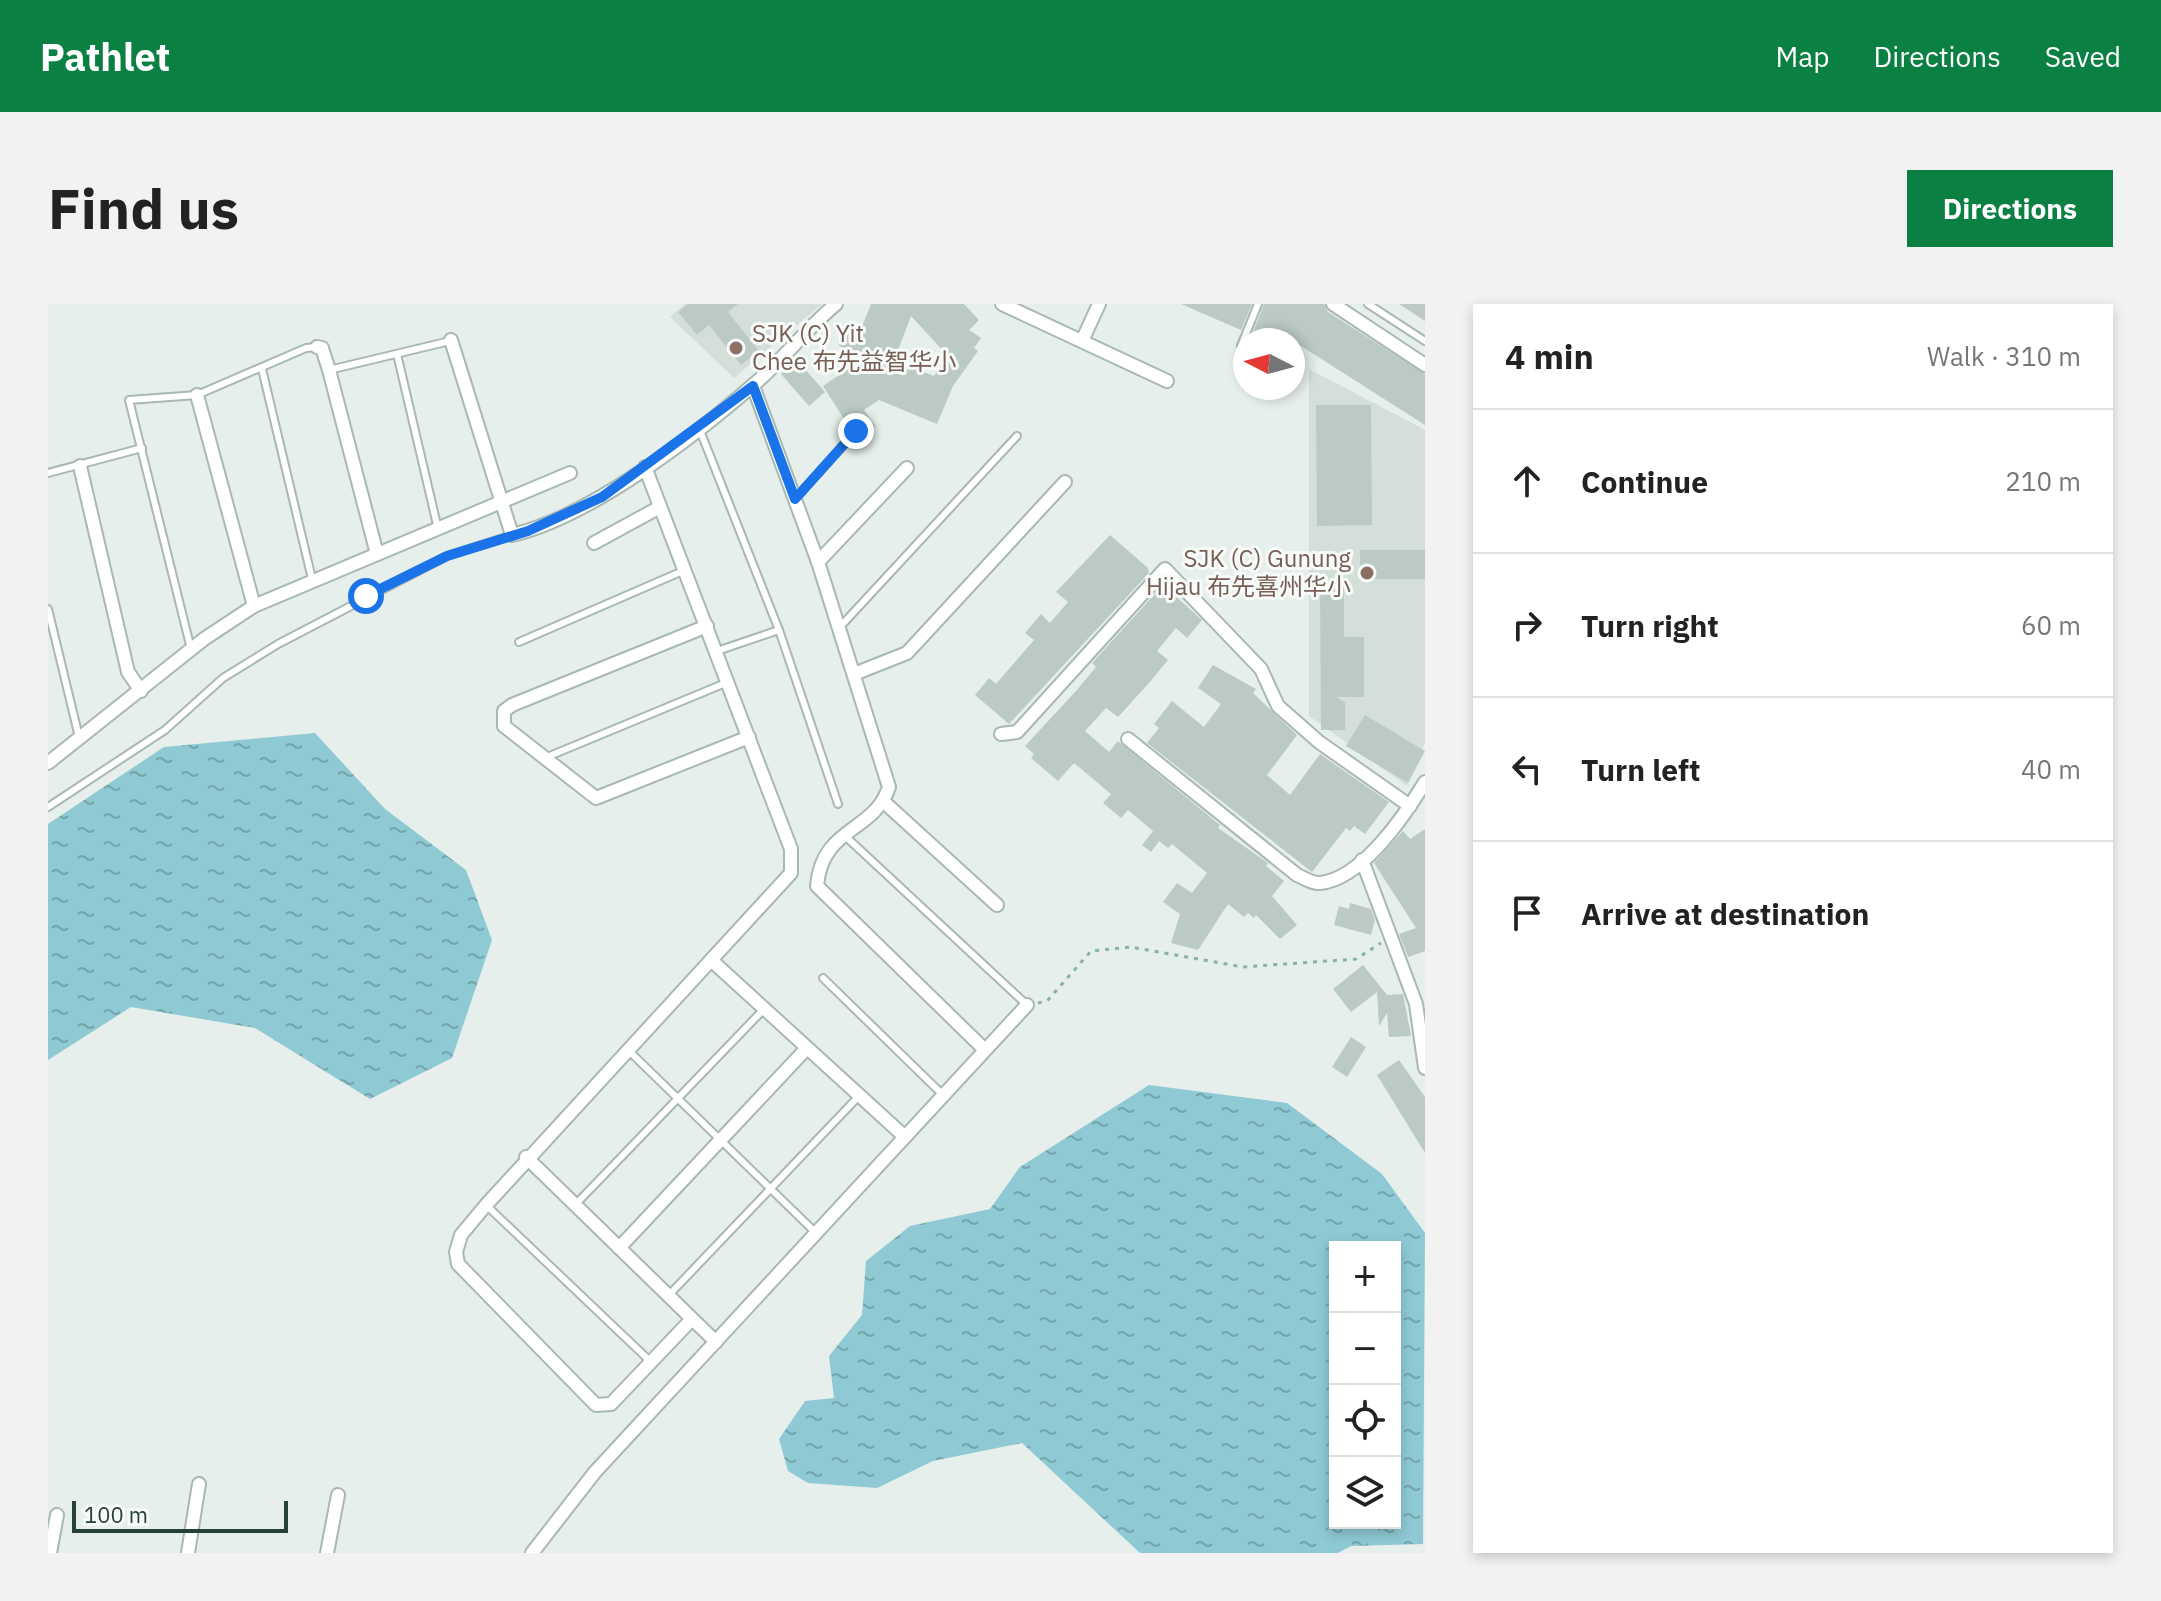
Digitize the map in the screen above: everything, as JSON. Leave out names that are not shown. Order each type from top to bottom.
[{"type":"street","points":[[451,340],[512,535],[602,497],[645,467],[753,386],[836,304]]},
{"type":"street","points":[[1002,304],[1167,381]]},
{"type":"street","points":[[1082,341],[1099,304]]},
{"type":"street","points":[[1333,304],[1425,365]]},
{"type":"street","points":[[317,347],[324,352],[377,554]]},
{"type":"street","points":[[753,386],[818,562],[889,787],[884,802],[844,835],[819,863],[817,886],[985,1050]]},
{"type":"street","points":[[197,395],[254,606]]},
{"type":"street","points":[[80,466],[128,672],[141,691]]},
{"type":"street","points":[[645,467],[717,651],[794,863],[791,873],[526,1157],[461,1235],[456,1252],[458,1264],[596,1405],[611,1404],[692,1319]]},
{"type":"street","points":[[818,562],[907,468]]},
{"type":"street","points":[[48,763],[254,606],[570,473]]},
{"type":"street","points":[[854,674],[907,653],[1065,482]]},
{"type":"street","points":[[594,543],[660,507]]},
{"type":"street","points":[[1001,734],[1017,732],[1165,569],[1261,669],[1278,706],[1319,742],[1410,806]]},
{"type":"street","points":[[707,626],[504,711],[504,726],[596,798],[749,737]]},
{"type":"street","points":[[1128,739],[1297,875],[1317,884],[1338,878],[1362,860],[1402,819],[1425,782]]},
{"type":"street","points":[[884,802],[997,905]]},
{"type":"street","points":[[1362,860],[1416,1004],[1425,1068]]},
{"type":"street","points":[[711,960],[905,1137]]},
{"type":"street","points":[[532,1553],[595,1472],[1027,1005]]},
{"type":"street","points":[[619,1248],[807,1048]]},
{"type":"street","points":[[526,1157],[716,1342]]},
{"type":"street","points":[[188,1553],[199,1484]]},
{"type":"street","points":[[327,1553],[338,1495]]},
{"type":"street","points":[[50,1553],[57,1515]]},
{"type":"lane","points":[[1248,328],[1258,304]]},
{"type":"lane","points":[[1368,304],[1425,341]]},
{"type":"lane","points":[[329,370],[451,340]]},
{"type":"lane","points":[[192,652],[129,400],[197,395],[306,348],[317,347]]},
{"type":"lane","points":[[397,354],[438,529]]},
{"type":"lane","points":[[262,369],[312,579]]},
{"type":"lane","points":[[699,428],[779,630],[838,804]]},
{"type":"lane","points":[[795,499],[856,431]]},
{"type":"lane","points":[[839,628],[1017,436]]},
{"type":"lane","points":[[48,473],[142,448]]},
{"type":"lane","points":[[48,807],[165,730],[223,678],[278,644],[447,556],[512,535]]},
{"type":"lane","points":[[519,642],[685,570]]},
{"type":"lane","points":[[48,609],[79,737]]},
{"type":"lane","points":[[717,651],[779,630]]},
{"type":"lane","points":[[544,759],[728,682]]},
{"type":"lane","points":[[844,835],[1027,1005]]},
{"type":"lane","points":[[823,978],[943,1095]]},
{"type":"lane","points":[[575,1205],[764,1009]]},
{"type":"lane","points":[[627,1049],[816,1233]]},
{"type":"lane","points":[[668,1296],[859,1096]]},
{"type":"lane","points":[[486,1205],[651,1362]]},
{"type":"path","points":[[1027,1005],[1047,1001],[1091,951],[1131,947],[1243,967],[1356,959],[1389,938]]},
{"type":"shaded area","name":"SJK (C) Yit Chee 布先益智华小","points":[[685,304],[822,304],[734,378],[670,317]]},
{"type":"shaded area","name":"SJK (C) Gunung Hijau 布先喜州华小","points":[[1309,369],[1425,430],[1425,742],[1407,786],[1309,716]]},
{"type":"water","points":[[315,733],[385,809],[466,870],[492,940],[452,1058],[370,1099],[255,1028],[131,1007],[48,1060],[48,824],[164,747]]},
{"type":"water","points":[[1149,1085],[1287,1103],[1382,1174],[1425,1233],[1423,1544],[1351,1546],[1338,1553],[1140,1553],[1022,1443],[933,1461],[877,1488],[808,1483],[788,1471],[779,1439],[805,1401],[834,1398],[829,1356],[862,1315],[866,1261],[910,1226],[990,1209],[1020,1167]]},
{"type":"building","points":[[688,304],[738,304],[728,312],[759,351],[741,365],[709,325],[697,335],[678,312]]},
{"type":"building","points":[[871,304],[964,304],[979,320],[969,330],[981,338],[974,348],[978,351],[953,386],[937,424],[879,400],[864,410],[876,427],[846,422],[823,386],[857,363],[838,344],[854,329],[859,334]],"holes":[[[911,316],[948,356],[934,376],[894,361]]]},
{"type":"building","points":[[1181,304],[1252,304],[1242,328]]},
{"type":"building","points":[[1264,304],[1324,304],[1328,312],[1425,374],[1425,425],[1305,349],[1305,328],[1255,328]]},
{"type":"building","points":[[1399,304],[1425,304],[1425,321]]},
{"type":"building","points":[[797,360],[825,392],[809,406],[781,374]]},
{"type":"building","points":[[1316,405],[1371,405],[1372,525],[1317,526]]},
{"type":"building","points":[[1110,535],[1148,568],[1149,573],[1009,724],[975,695],[989,678],[996,684],[1034,640],[1025,633],[1041,614],[1050,623],[1068,602],[1056,592]]},
{"type":"building","points":[[1360,550],[1425,550],[1425,579],[1360,579]]},
{"type":"building","points":[[1163,585],[1202,620],[1187,638],[1176,628],[1157,651],[1168,660],[1118,717],[1106,708],[1085,731],[1109,752],[1118,741],[1220,825],[1218,828],[1268,863],[1266,866],[1284,881],[1272,896],[1297,925],[1280,939],[1256,915],[1254,918],[1248,913],[1244,917],[1228,904],[1198,950],[1171,943],[1180,914],[1163,902],[1177,883],[1192,893],[1207,873],[1172,844],[1168,848],[1159,841],[1151,852],[1142,845],[1153,831],[1128,810],[1121,818],[1103,803],[1111,794],[1074,763],[1058,781],[1031,758],[1034,754],[1025,746],[1096,667],[1092,663]]},
{"type":"building","points":[[1320,585],[1344,585],[1344,637],[1364,637],[1364,697],[1336,697],[1345,702],[1345,730],[1321,730]]},
{"type":"building","points":[[1213,665],[1256,689],[1253,693],[1297,735],[1267,775],[1290,795],[1320,754],[1389,802],[1365,834],[1354,826],[1350,831],[1346,828],[1312,872],[1147,743],[1159,728],[1154,724],[1172,701],[1204,727],[1221,704],[1198,688]]},
{"type":"building","points":[[1365,715],[1425,751],[1408,783],[1346,746]]},
{"type":"building","points":[[1425,829],[1425,951],[1408,957],[1399,934],[1416,928],[1374,863],[1403,831],[1410,839]]},
{"type":"building","points":[[1350,903],[1371,909],[1375,920],[1371,935],[1334,925],[1339,906],[1349,909]]},
{"type":"building","points":[[1363,965],[1387,995],[1403,994],[1411,1036],[1389,1037],[1387,1013],[1379,1026],[1377,992],[1351,1012],[1333,989]]},
{"type":"building","points":[[1351,1037],[1366,1047],[1347,1077],[1332,1067]]},
{"type":"building","points":[[1399,1060],[1425,1097],[1425,1153],[1377,1075]]},
{"type":"place","name":"SJK (C) Yit Chee 布先益智华小","points":[[736,348]]},
{"type":"place","name":"SJK (C) Gunung Hijau 布先喜州华小","points":[[1367,573]]},
{"type":"route","points":[[366,596],[447,556],[528,531],[602,497],[753,386],[795,499],[856,431]]}]
